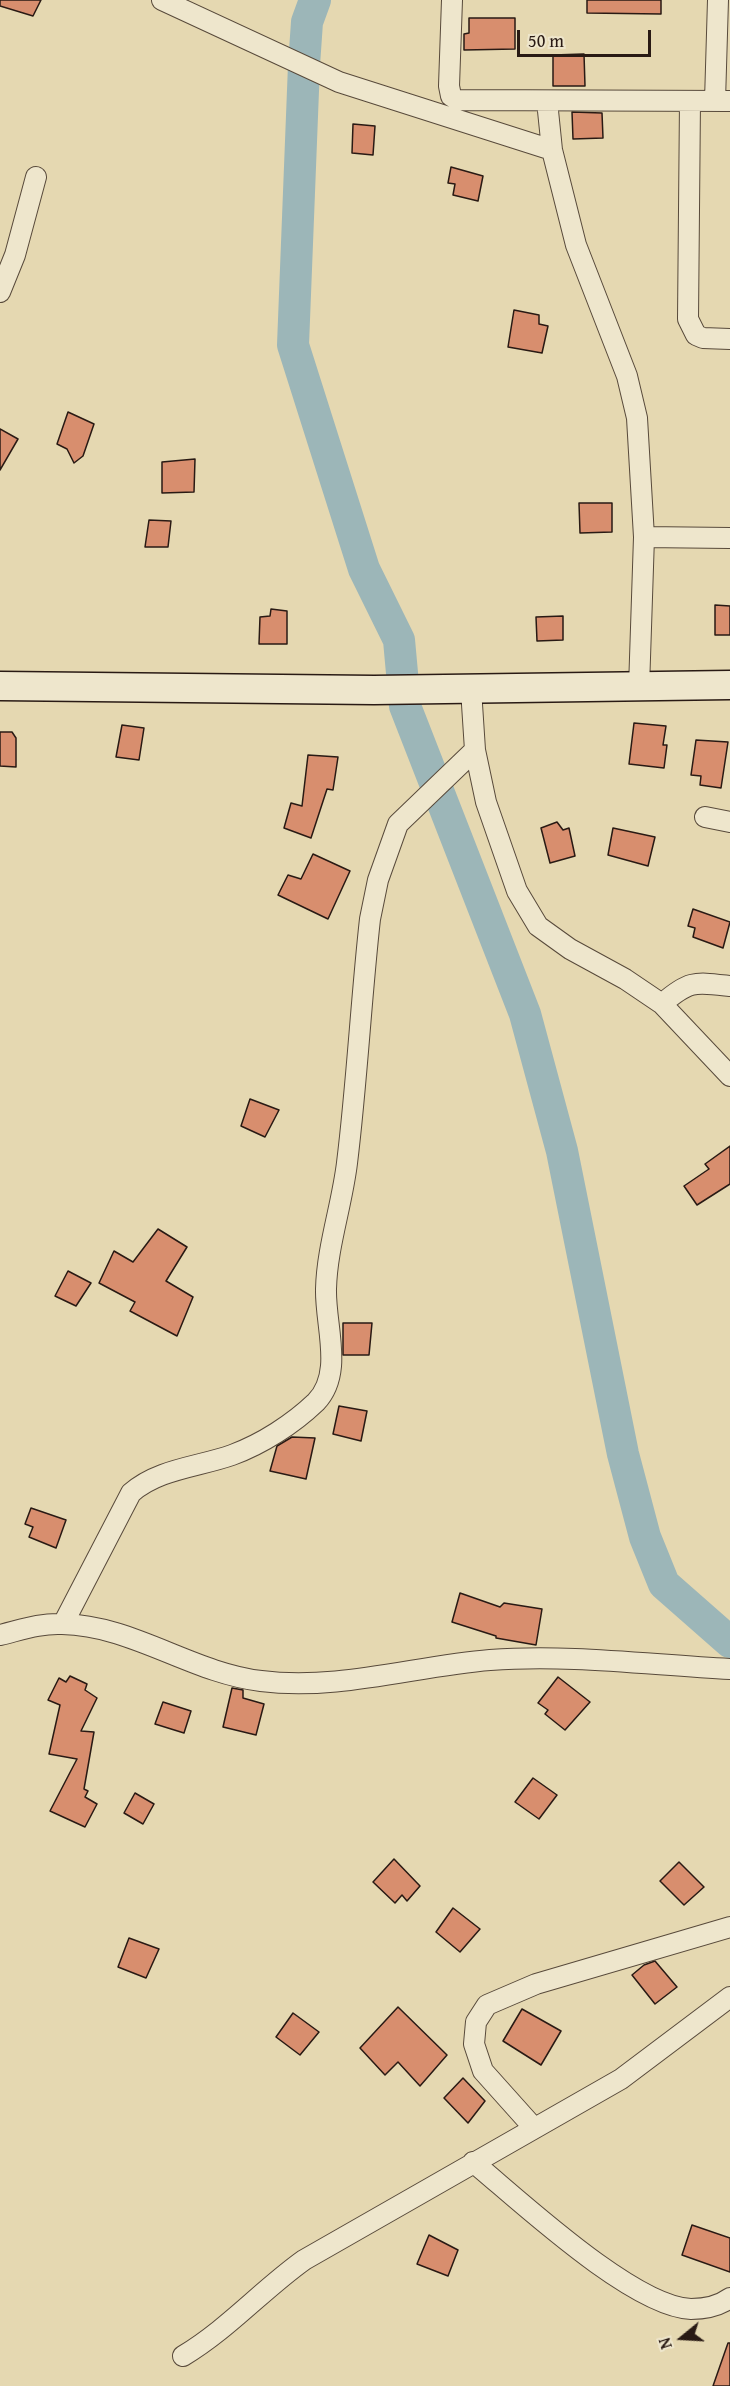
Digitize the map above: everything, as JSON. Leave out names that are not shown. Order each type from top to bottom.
[{"type":"main road","points":[[0,686],[426,690],[728,686]]},
{"type":"street","points":[[162,0],[339,82],[552,150]]},
{"type":"street","points":[[453,0],[449,86],[452,96],[461,101],[723,101],[718,0]]},
{"type":"street","points":[[547,101],[552,150],[576,245],[627,376],[637,418],[644,537],[639,688]]},
{"type":"street","points":[[690,101],[688,319],[696,334],[704,338],[730,339]]},
{"type":"street","points":[[0,292],[15,255],[36,177]]},
{"type":"street","points":[[644,537],[730,538]]},
{"type":"street","points":[[471,689],[475,750],[486,802],[517,891],[538,926],[570,949],[625,979],[662,1004],[730,1076]]},
{"type":"street","points":[[63,1624],[130,1493],[142,1483],[164,1474],[231,1455],[258,1444],[315,1402],[328,1387],[333,1368],[325,1310],[326,1283],[347,1163],[370,919],[378,880],[398,824],[475,750]]},
{"type":"street","points":[[705,817],[730,822]]},
{"type":"street","points":[[662,1004],[683,986],[703,983],[730,986]]},
{"type":"street","points":[[0,1635],[32,1626],[63,1624],[118,1633],[216,1672],[261,1681],[336,1680],[491,1660],[604,1659],[674,1667],[730,1669]]},
{"type":"street","points":[[534,2128],[483,2071],[474,2044],[476,2022],[487,2005],[536,1984],[730,1927]]},
{"type":"street","points":[[183,2356],[215,2335],[280,2277],[304,2260],[621,2079],[730,1997]]},
{"type":"street","points":[[473,2162],[588,2258],[660,2301],[689,2309],[707,2308],[730,2298]]},
{"type":"building","points":[[0,0],[41,0],[33,16],[0,6]]},
{"type":"building","points":[[587,0],[661,0],[661,14],[587,13]]},
{"type":"building","points":[[469,18],[515,18],[515,49],[464,50],[464,34],[469,33]]},
{"type":"building","points":[[584,54],[585,86],[553,86],[553,55]]},
{"type":"building","points":[[572,112],[602,113],[603,138],[573,139]]},
{"type":"building","points":[[353,124],[375,126],[373,155],[352,153]]},
{"type":"building","points":[[451,167],[483,176],[478,201],[453,195],[455,184],[448,183]]},
{"type":"building","points":[[514,310],[539,315],[539,324],[548,326],[542,353],[508,347]]},
{"type":"building","points":[[68,412],[94,424],[83,456],[74,463],[67,449],[57,444]]},
{"type":"building","points":[[0,429],[18,439],[0,470]]},
{"type":"building","points":[[195,459],[194,492],[162,493],[162,462]]},
{"type":"building","points":[[579,503],[612,503],[612,532],[580,533]]},
{"type":"building","points":[[149,520],[171,521],[168,547],[145,547]]},
{"type":"building","points":[[715,605],[730,606],[730,635],[715,635]]},
{"type":"building","points":[[271,609],[287,611],[287,644],[259,644],[260,617],[270,616]]},
{"type":"building","points":[[563,616],[563,640],[537,641],[536,617]]},
{"type":"building","points":[[634,723],[666,726],[663,745],[667,745],[664,768],[629,764]]},
{"type":"building","points":[[122,725],[144,728],[139,760],[116,757]]},
{"type":"building","points":[[0,732],[12,732],[16,738],[16,767],[0,766]]},
{"type":"building","points":[[696,740],[728,742],[721,788],[700,785],[701,776],[691,775]]},
{"type":"building","points":[[308,755],[338,757],[333,790],[327,789],[311,838],[284,828],[291,803],[302,806]]},
{"type":"building","points":[[557,822],[563,830],[569,828],[575,856],[550,863],[541,828]]},
{"type":"building","points":[[613,828],[655,837],[648,866],[608,855]]},
{"type":"building","points":[[313,854],[350,871],[328,919],[278,895],[288,875],[301,879]]},
{"type":"building","points":[[693,909],[730,922],[723,948],[693,937],[695,928],[688,926]]},
{"type":"building","points":[[250,1099],[279,1110],[265,1137],[241,1126]]},
{"type":"building","points":[[730,1146],[730,1184],[697,1205],[684,1186],[709,1169],[705,1164]]},
{"type":"building","points":[[158,1229],[187,1247],[166,1281],[193,1297],[177,1336],[130,1311],[135,1302],[99,1283],[114,1251],[133,1262]]},
{"type":"building","points":[[68,1271],[91,1283],[76,1306],[55,1296]]},
{"type":"building","points":[[343,1323],[372,1323],[369,1355],[343,1355]]},
{"type":"building","points":[[339,1406],[367,1411],[361,1441],[333,1434]]},
{"type":"building","points":[[292,1437],[315,1438],[306,1479],[270,1471],[277,1446]]},
{"type":"building","points":[[31,1508],[66,1520],[56,1548],[29,1537],[33,1527],[25,1524]]},
{"type":"building","points":[[460,1593],[500,1607],[504,1603],[542,1609],[536,1645],[496,1638],[496,1636],[452,1622]]},
{"type":"building","points":[[70,1676],[87,1684],[85,1690],[97,1698],[81,1731],[94,1732],[84,1789],[88,1791],[85,1797],[97,1804],[85,1827],[50,1811],[77,1759],[49,1754],[60,1705],[48,1700],[59,1678],[66,1682]]},
{"type":"building","points":[[558,1677],[590,1702],[565,1730],[545,1714],[548,1710],[538,1703]]},
{"type":"building","points":[[232,1688],[243,1690],[243,1698],[264,1704],[256,1735],[223,1727]]},
{"type":"building","points":[[163,1702],[191,1711],[184,1733],[155,1724]]},
{"type":"building","points":[[533,1778],[557,1795],[539,1819],[515,1802]]},
{"type":"building","points":[[135,1793],[154,1804],[143,1824],[124,1813]]},
{"type":"building","points":[[394,1859],[420,1886],[407,1901],[402,1895],[395,1903],[373,1882]]},
{"type":"building","points":[[679,1862],[704,1887],[684,1905],[660,1881]]},
{"type":"building","points":[[453,1908],[480,1929],[460,1952],[436,1932]]},
{"type":"building","points":[[129,1938],[159,1949],[146,1978],[118,1967]]},
{"type":"building","points":[[655,1961],[677,1987],[655,2004],[632,1975],[644,1965]]},
{"type":"building","points":[[398,2007],[447,2055],[420,2086],[398,2062],[385,2075],[360,2048]]},
{"type":"building","points":[[522,2009],[561,2031],[541,2065],[503,2041]]},
{"type":"building","points":[[293,2013],[319,2032],[300,2055],[276,2037]]},
{"type":"building","points":[[463,2078],[485,2101],[468,2123],[444,2098]]},
{"type":"building","points":[[692,2225],[730,2238],[730,2272],[682,2255]]},
{"type":"building","points":[[429,2235],[458,2250],[448,2276],[417,2264]]},
{"type":"building","points":[[728,2343],[730,2343],[730,2386],[713,2386]]},
{"type":"waterway","points":[[315,0],[307,22],[304,65],[293,345],[364,569],[399,640],[405,706],[525,1014],[562,1151],[623,1454],[645,1537],[664,1584],[730,1642]]}]
